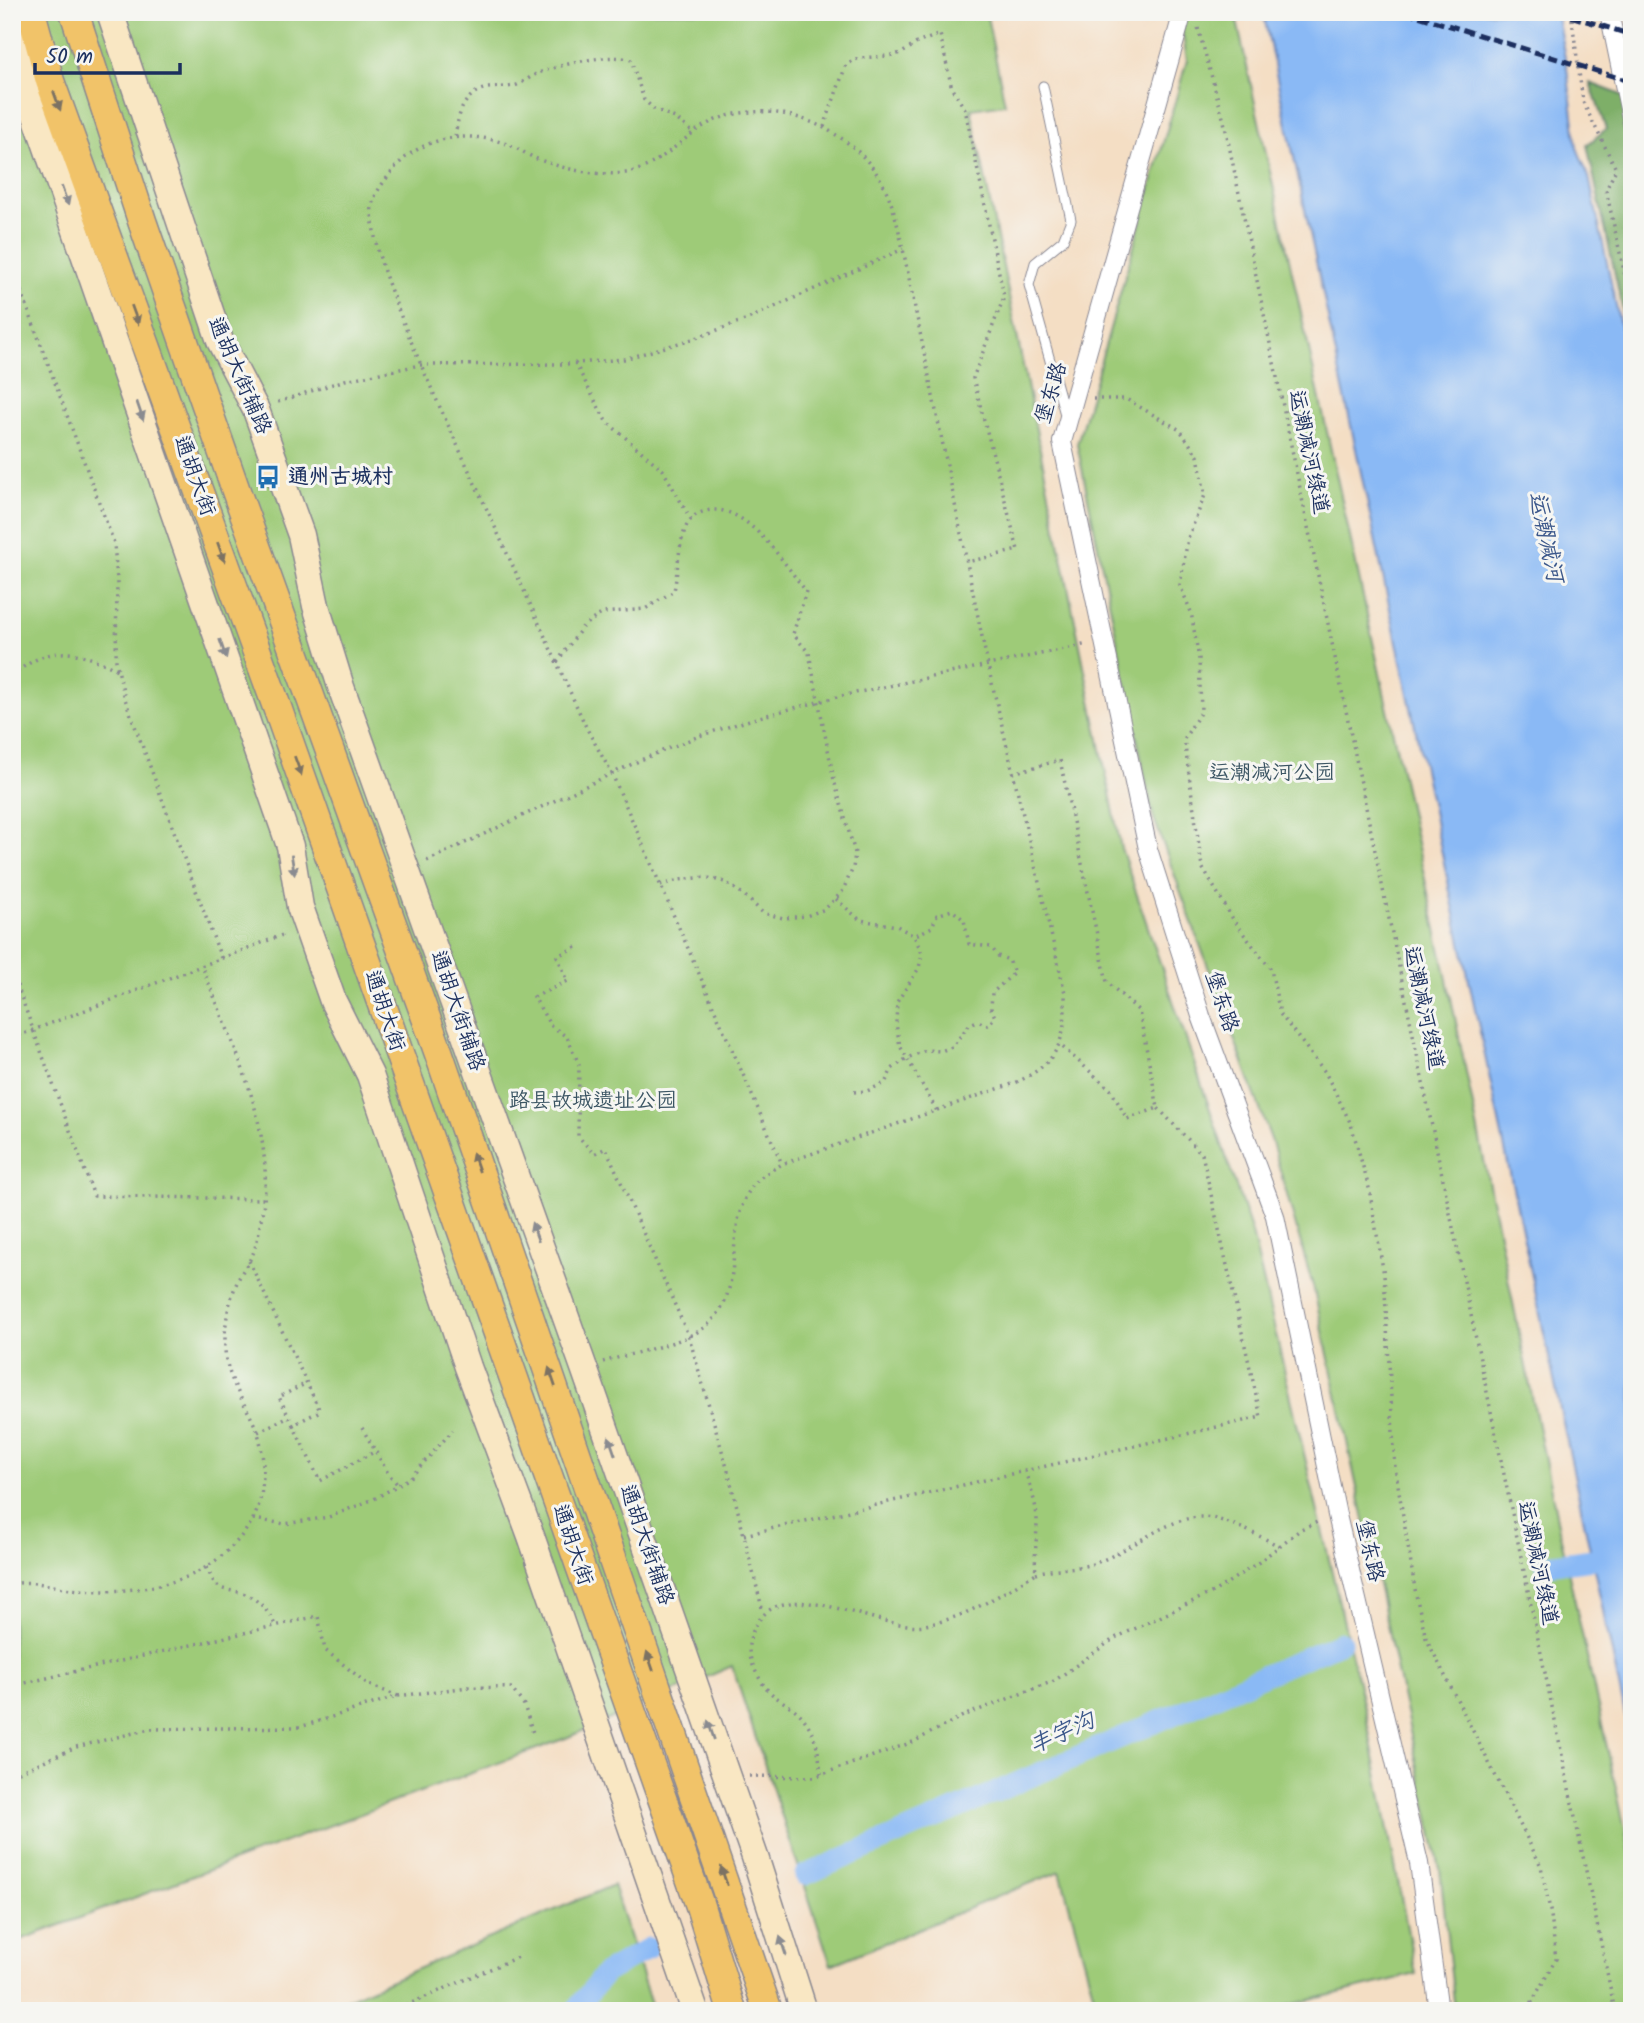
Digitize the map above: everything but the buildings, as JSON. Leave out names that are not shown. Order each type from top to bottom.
[{"type":"main road","name":"通胡大街","points":[[31,12],[50,81],[352,919],[699,1903],[733,2011]]},
{"type":"main road","name":"通胡大街","points":[[74,12],[142,221],[540,1343],[768,2011]]},
{"type":"street","name":"通胡大街辅路","points":[[110,12],[220,341],[256,410],[300,535],[316,606],[341,687],[584,1368],[755,1857],[804,2011]]},
{"type":"street","name":"堡东路","points":[[1183,12],[1062,442],[1148,849],[1201,1016],[1275,1216],[1337,1515],[1419,1863],[1439,2011]]},
{"type":"street","points":[[1609,12],[1632,123]]},
{"type":"street","points":[[12,39],[26,87],[286,833],[300,906],[308,930],[333,1001],[370,1075],[468,1367],[535,1549],[695,2011]]},
{"type":"lane","points":[[1043,86],[1071,220],[1063,240],[1035,263],[1029,285],[1067,422]]},
{"type":"path","points":[[1571,12],[1583,102],[1616,169],[1606,190],[1632,307]]},
{"type":"path","name":"运潮减河绿道","points":[[1197,24],[1224,121],[1615,2011]]},
{"type":"path","points":[[824,127],[846,65],[859,58],[902,53],[917,43],[940,34],[952,89],[965,109],[1004,297],[973,378],[1018,551],[967,562]]},
{"type":"path","points":[[455,136],[461,109],[471,96],[483,88],[516,86],[537,73],[603,57],[631,60],[644,100],[694,133]]},
{"type":"path","points":[[584,1368],[689,1337],[707,1326],[725,1304],[732,1282],[735,1227],[744,1200],[759,1179],[782,1164],[1033,1075],[1056,1054],[1066,1025],[1065,993],[988,666],[903,249],[892,204],[877,174],[860,153],[839,135],[815,122],[790,115],[762,112],[732,115],[704,125],[638,172],[611,175],[580,172],[536,159],[507,144],[481,138],[455,136],[426,145],[402,159],[384,182],[371,206],[376,250],[421,365],[587,729],[612,774],[782,1164]]},
{"type":"path","points":[[256,410],[345,380],[421,365],[575,363],[624,359],[696,338],[750,318],[903,249]]},
{"type":"path","points":[[13,275],[114,543],[117,580],[116,661],[125,699],[221,958]]},
{"type":"path","points":[[575,363],[606,421],[663,470],[691,520]]},
{"type":"path","points":[[1074,398],[1126,399],[1180,430],[1198,456],[1205,495],[1188,538],[1180,586],[1191,612],[1199,659],[1201,711],[1184,739],[1202,867],[1236,924],[1271,969],[1280,1014],[1325,1072],[1351,1124],[1369,1188],[1384,1275],[1395,1467],[1416,1595],[1426,1638],[1541,1866],[1551,1915],[1556,1959],[1527,2011]]},
{"type":"path","points":[[557,662],[584,625],[603,613],[645,609],[674,591],[680,549],[687,525],[697,513],[717,508],[735,515],[755,528],[806,591],[793,634],[809,653],[834,780],[855,853],[853,868],[842,892],[825,909],[806,916],[783,918],[762,913],[743,894],[725,883],[705,877],[661,885]]},
{"type":"path","points":[[424,862],[699,736],[819,702],[1104,640]]},
{"type":"path","points":[[12,676],[28,662],[48,654],[69,652],[94,658],[118,671]]},
{"type":"path","points":[[744,1535],[1261,1417],[1202,1154],[1158,1108],[1139,1011],[1107,982],[1060,760],[1013,773]]},
{"type":"path","points":[[836,899],[860,920],[897,926],[914,936],[922,953],[919,968],[897,1002],[896,1024],[900,1046],[937,1111]]},
{"type":"path","points":[[854,1092],[867,1091],[885,1083],[892,1069],[907,1058],[926,1050],[942,1051],[952,1046],[969,1025],[977,1021],[988,1025],[995,1017],[991,1008],[992,993],[1014,973],[1009,960],[999,956],[991,947],[970,944],[964,920],[952,910],[937,915],[932,926],[914,936]]},
{"type":"path","points":[[12,1038],[297,930]]},
{"type":"path","points":[[576,947],[557,956],[568,981],[534,997],[550,1025],[567,1037],[579,1064],[578,1136],[594,1154],[606,1149],[689,1337],[763,1612]]},
{"type":"path","points":[[12,1584],[27,1581],[97,1592],[142,1589],[207,1567],[233,1545],[253,1519],[262,1489],[263,1465],[258,1432],[234,1389],[227,1366],[225,1341],[229,1303],[254,1252],[264,1199],[266,1166],[251,1093],[202,966]]},
{"type":"path","points":[[12,972],[94,1196],[264,1199]]},
{"type":"path","points":[[1059,1044],[1111,1090],[1127,1119],[1158,1108]]},
{"type":"path","points":[[249,1261],[320,1411],[293,1425]]},
{"type":"path","points":[[307,1383],[279,1397],[320,1481],[376,1451]]},
{"type":"path","points":[[258,1432],[289,1416]]},
{"type":"path","points":[[362,1428],[398,1485]]},
{"type":"path","points":[[253,1519],[285,1524],[329,1517],[374,1499],[410,1478],[453,1430]]},
{"type":"path","points":[[1025,1471],[1036,1504],[1033,1554],[1036,1573]]},
{"type":"path","points":[[743,1776],[814,1777],[914,1742],[963,1716],[1054,1681],[1115,1638],[1215,1591],[1259,1562],[1301,1529],[1337,1515]]},
{"type":"path","points":[[821,1774],[818,1745],[803,1717],[767,1689],[756,1671],[749,1650],[752,1633],[763,1612],[781,1602],[823,1604],[890,1624],[924,1625],[962,1616],[1036,1573],[1089,1565],[1129,1549],[1172,1524],[1203,1517],[1247,1529],[1279,1546]]},
{"type":"path","points":[[207,1567],[214,1583],[225,1590],[242,1592],[255,1599],[271,1615],[275,1626]]},
{"type":"path","points":[[12,1686],[318,1616],[325,1650],[369,1685],[398,1696]]},
{"type":"path","points":[[12,1776],[76,1747],[150,1729],[300,1727],[398,1696],[469,1687],[511,1688],[524,1704],[534,1737]]},
{"type":"path","points":[[393,2011],[520,1956]]},
{"type":"green space","name":"路县故城遗址公园","points":[[12,12],[986,12],[1005,104],[971,109],[1121,848],[1252,1233],[1366,1716],[1416,1974],[1265,2011],[1098,2011],[1060,1871],[831,1965],[732,1666],[566,1738],[12,1943]]},
{"type":"green space","name":"运潮减河公园","points":[[1179,12],[1235,12],[1451,998],[1559,1529],[1632,1861],[1632,2011],[1455,2011],[1440,1869],[1314,1290],[1272,1142],[1153,816],[1077,444],[1187,60]]},
{"type":"green space","points":[[1590,83],[1632,99],[1632,354],[1587,145],[1606,129]]},
{"type":"green space","points":[[613,1885],[653,2011],[319,2011]]},
{"type":"water","name":"运潮减河","points":[[1263,12],[1556,12],[1567,68],[1577,148],[1589,177],[1632,382],[1632,1747]]},
{"type":"waterway","name":"丰字沟","points":[[1546,1565],[1593,1559],[1632,1543]]},
{"type":"waterway","name":"丰字沟","points":[[805,1875],[1341,1642]]},
{"type":"waterway","name":"丰字沟","points":[[575,2011],[605,1973],[649,1948]]},
{"type":"railway","points":[[1405,12],[1632,82]]},
{"type":"railway","points":[[1557,12],[1632,35]]},
{"type":"place","name":"通州古城村","points":[[268,477]]}]
